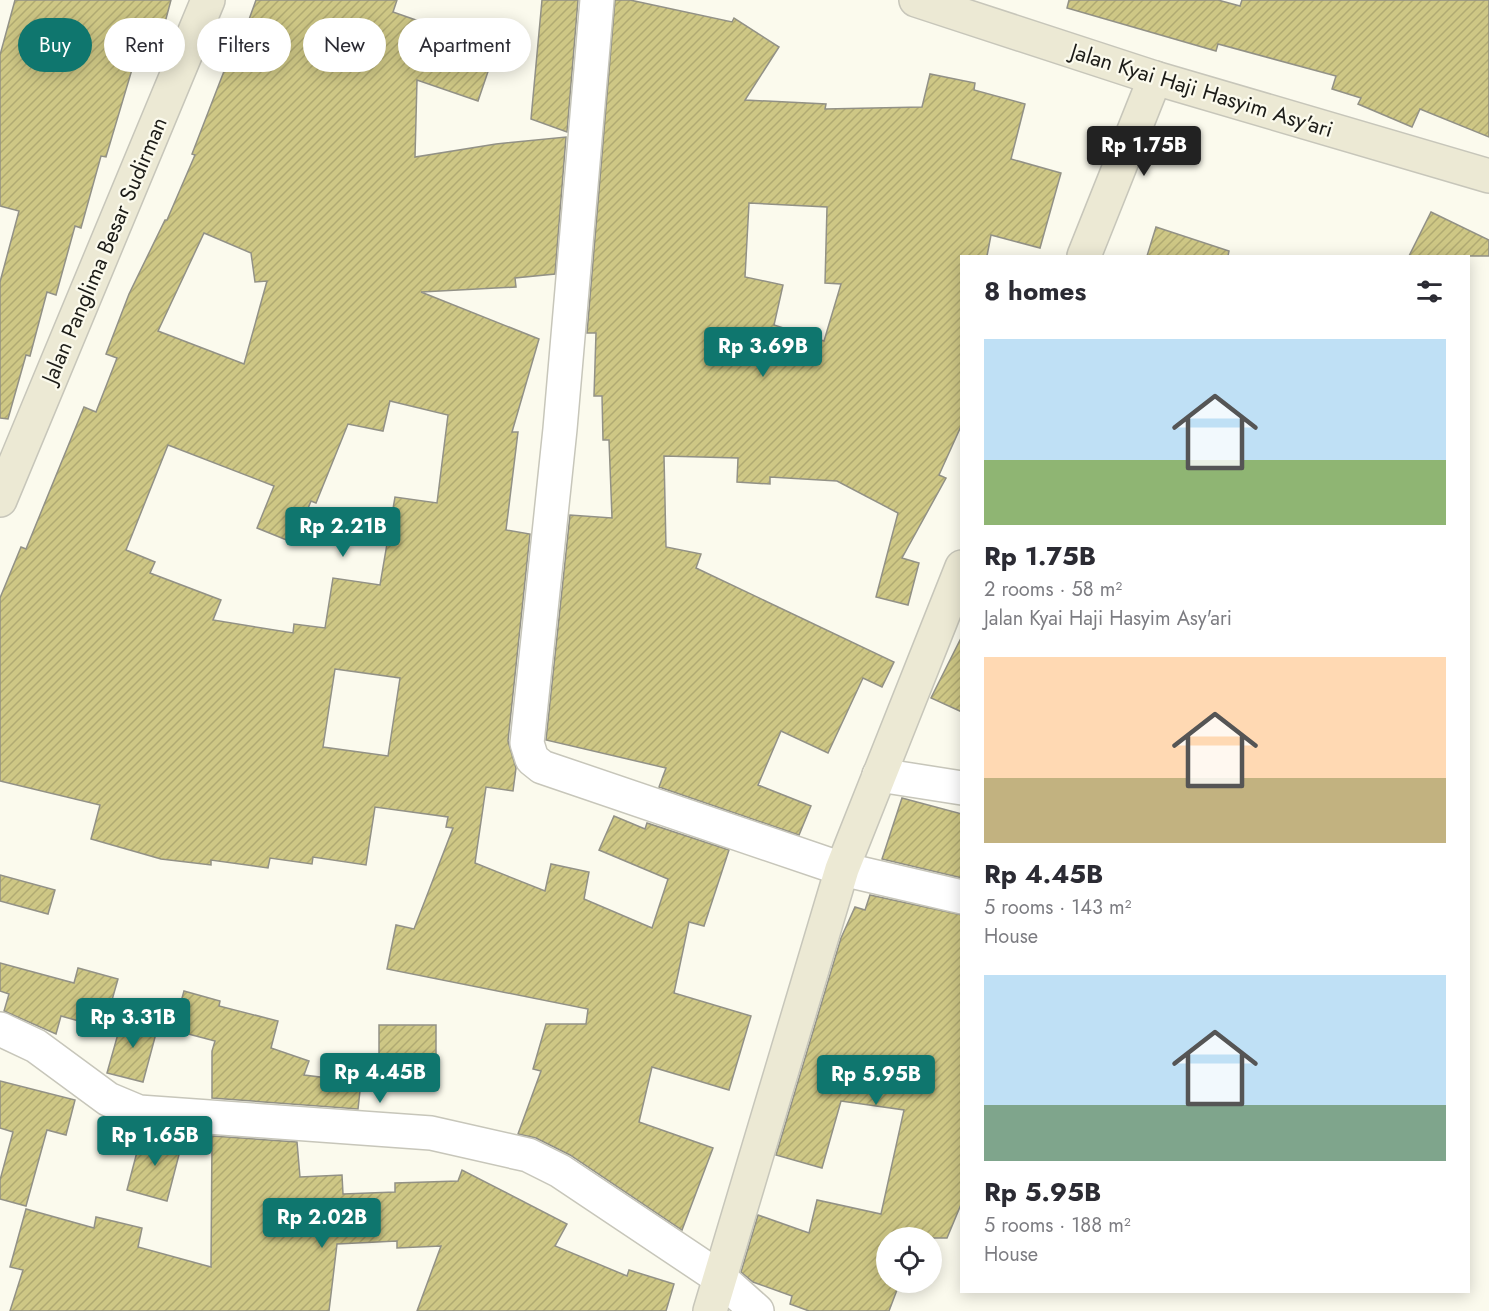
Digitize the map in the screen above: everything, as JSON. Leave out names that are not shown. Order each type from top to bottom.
[{"type":"street","name":"Jalan Panglima Besar Sudirman","points":[[0,500],[208,0]]},
{"type":"street","points":[[597,0],[561,429],[527,743],[532,759],[542,767],[842,869],[960,897]]},
{"type":"street","name":"Jalan Kyai Haji Hasyim Asy'ari","points":[[916,0],[1155,78],[1489,176]]},
{"type":"street","points":[[1084,255],[1155,78]]},
{"type":"street","points":[[710,1311],[842,869],[960,572]]},
{"type":"street","points":[[879,775],[960,788]]},
{"type":"street","points":[[0,1029],[36,1046],[108,1099],[139,1112],[431,1133],[528,1155],[560,1171],[720,1278],[757,1311]]},
{"type":"building","points":[[15,0],[171,0],[166,18],[104,18],[104,72],[131,72],[106,157],[101,156],[81,228],[75,226],[56,295],[47,292],[30,356],[26,355],[8,419],[0,418],[0,282],[19,211],[0,206],[0,55]]},
{"type":"building","points":[[256,0],[397,0],[393,12],[410,18],[398,18],[398,72],[488,72],[478,101],[417,80],[415,157],[496,144],[566,137],[555,274],[515,278],[516,287],[421,292],[539,339],[512,432],[518,432],[506,530],[530,534],[508,741],[516,768],[513,791],[486,787],[475,863],[545,891],[551,864],[589,872],[584,899],[652,928],[668,879],[599,850],[614,816],[645,829],[647,823],[729,850],[704,926],[689,922],[674,993],[751,1016],[729,1090],[652,1067],[639,1122],[713,1148],[682,1230],[570,1155],[536,1138],[518,1134],[541,1071],[533,1069],[546,1024],[586,1024],[588,1009],[387,969],[396,925],[414,929],[453,828],[446,827],[448,817],[375,807],[366,865],[313,857],[312,864],[270,858],[268,868],[211,860],[211,865],[161,859],[91,839],[100,805],[0,781],[0,598],[21,547],[26,549],[84,407],[96,412],[117,358],[106,354],[129,294],[167,220],[195,155],[192,154],[224,72],[291,72],[291,18],[250,18]],"holes":[[[204,233],[251,253],[255,282],[267,281],[244,364],[158,331]],[[390,401],[448,415],[437,503],[395,497],[380,585],[333,578],[325,628],[294,624],[293,633],[213,620],[221,600],[150,573],[155,562],[126,550],[168,445],[274,486],[257,528],[294,543],[311,501],[316,503],[348,424],[383,431]],[[335,669],[400,678],[388,756],[323,747]]]},
{"type":"building","points":[[542,0],[578,0],[567,132],[531,119]]},
{"type":"building","points":[[615,0],[630,0],[732,22],[734,18],[779,47],[745,100],[826,104],[825,109],[922,107],[930,74],[975,83],[974,90],[1025,104],[1011,159],[1061,173],[1040,248],[991,235],[987,255],[960,255],[960,428],[939,475],[946,478],[902,558],[919,563],[908,605],[876,597],[898,513],[837,481],[770,477],[770,484],[737,482],[738,458],[664,456],[666,547],[701,554],[696,568],[894,662],[882,687],[863,678],[828,753],[781,731],[758,785],[811,806],[799,835],[659,787],[666,768],[546,740],[570,515],[612,518],[609,440],[603,440],[602,396],[594,396],[596,333],[587,333]],"holes":[[[749,203],[827,207],[825,283],[841,284],[824,341],[774,325],[783,285],[745,277]]]},
{"type":"building","points":[[1069,0],[1218,0],[1240,6],[1242,0],[1489,0],[1489,137],[1420,109],[1412,127],[1358,104],[1361,98],[1332,89],[1336,76],[1218,44],[1216,51],[1067,8]]},
{"type":"building","points":[[1431,212],[1489,240],[1489,256],[1410,255]]},
{"type":"building","points":[[1156,227],[1229,251],[1228,255],[1147,255]]},
{"type":"building","points":[[960,640],[960,711],[931,698]]},
{"type":"building","points":[[902,798],[960,813],[960,878],[882,859]]},
{"type":"building","points":[[0,875],[55,890],[48,914],[0,901]]},
{"type":"building","points":[[870,895],[960,915],[960,1207],[947,1238],[942,1238],[942,1227],[876,1227],[876,1293],[896,1293],[889,1311],[809,1311],[790,1304],[792,1296],[753,1282],[741,1272],[758,1215],[809,1233],[817,1200],[881,1214],[904,1110],[841,1101],[822,1168],[776,1155],[841,938],[855,907],[865,910]]},
{"type":"building","points":[[0,963],[74,983],[78,968],[118,979],[104,1028],[61,1016],[56,1034],[4,1011],[9,994],[0,991]]},
{"type":"building","points":[[184,991],[220,1001],[219,1006],[278,1021],[271,1048],[309,1061],[304,1075],[361,1082],[358,1109],[212,1098],[212,1051],[215,1041],[173,1030]]},
{"type":"building","points":[[123,1016],[158,1026],[143,1082],[107,1073]]},
{"type":"building","points":[[379,1025],[436,1025],[436,1076],[379,1076]]},
{"type":"building","points":[[0,1081],[75,1100],[66,1135],[47,1130],[26,1206],[0,1199],[0,1180],[13,1132],[0,1128]]},
{"type":"building","points":[[142,1133],[182,1143],[167,1201],[127,1190]]},
{"type":"building","points":[[212,1136],[297,1142],[300,1177],[342,1175],[343,1194],[395,1192],[395,1183],[458,1181],[462,1170],[567,1224],[555,1246],[627,1276],[629,1270],[674,1284],[666,1311],[417,1311],[441,1246],[397,1248],[397,1241],[337,1244],[329,1311],[10,1311],[23,1270],[10,1267],[26,1209],[94,1228],[96,1217],[142,1228],[138,1247],[211,1267]]}]
